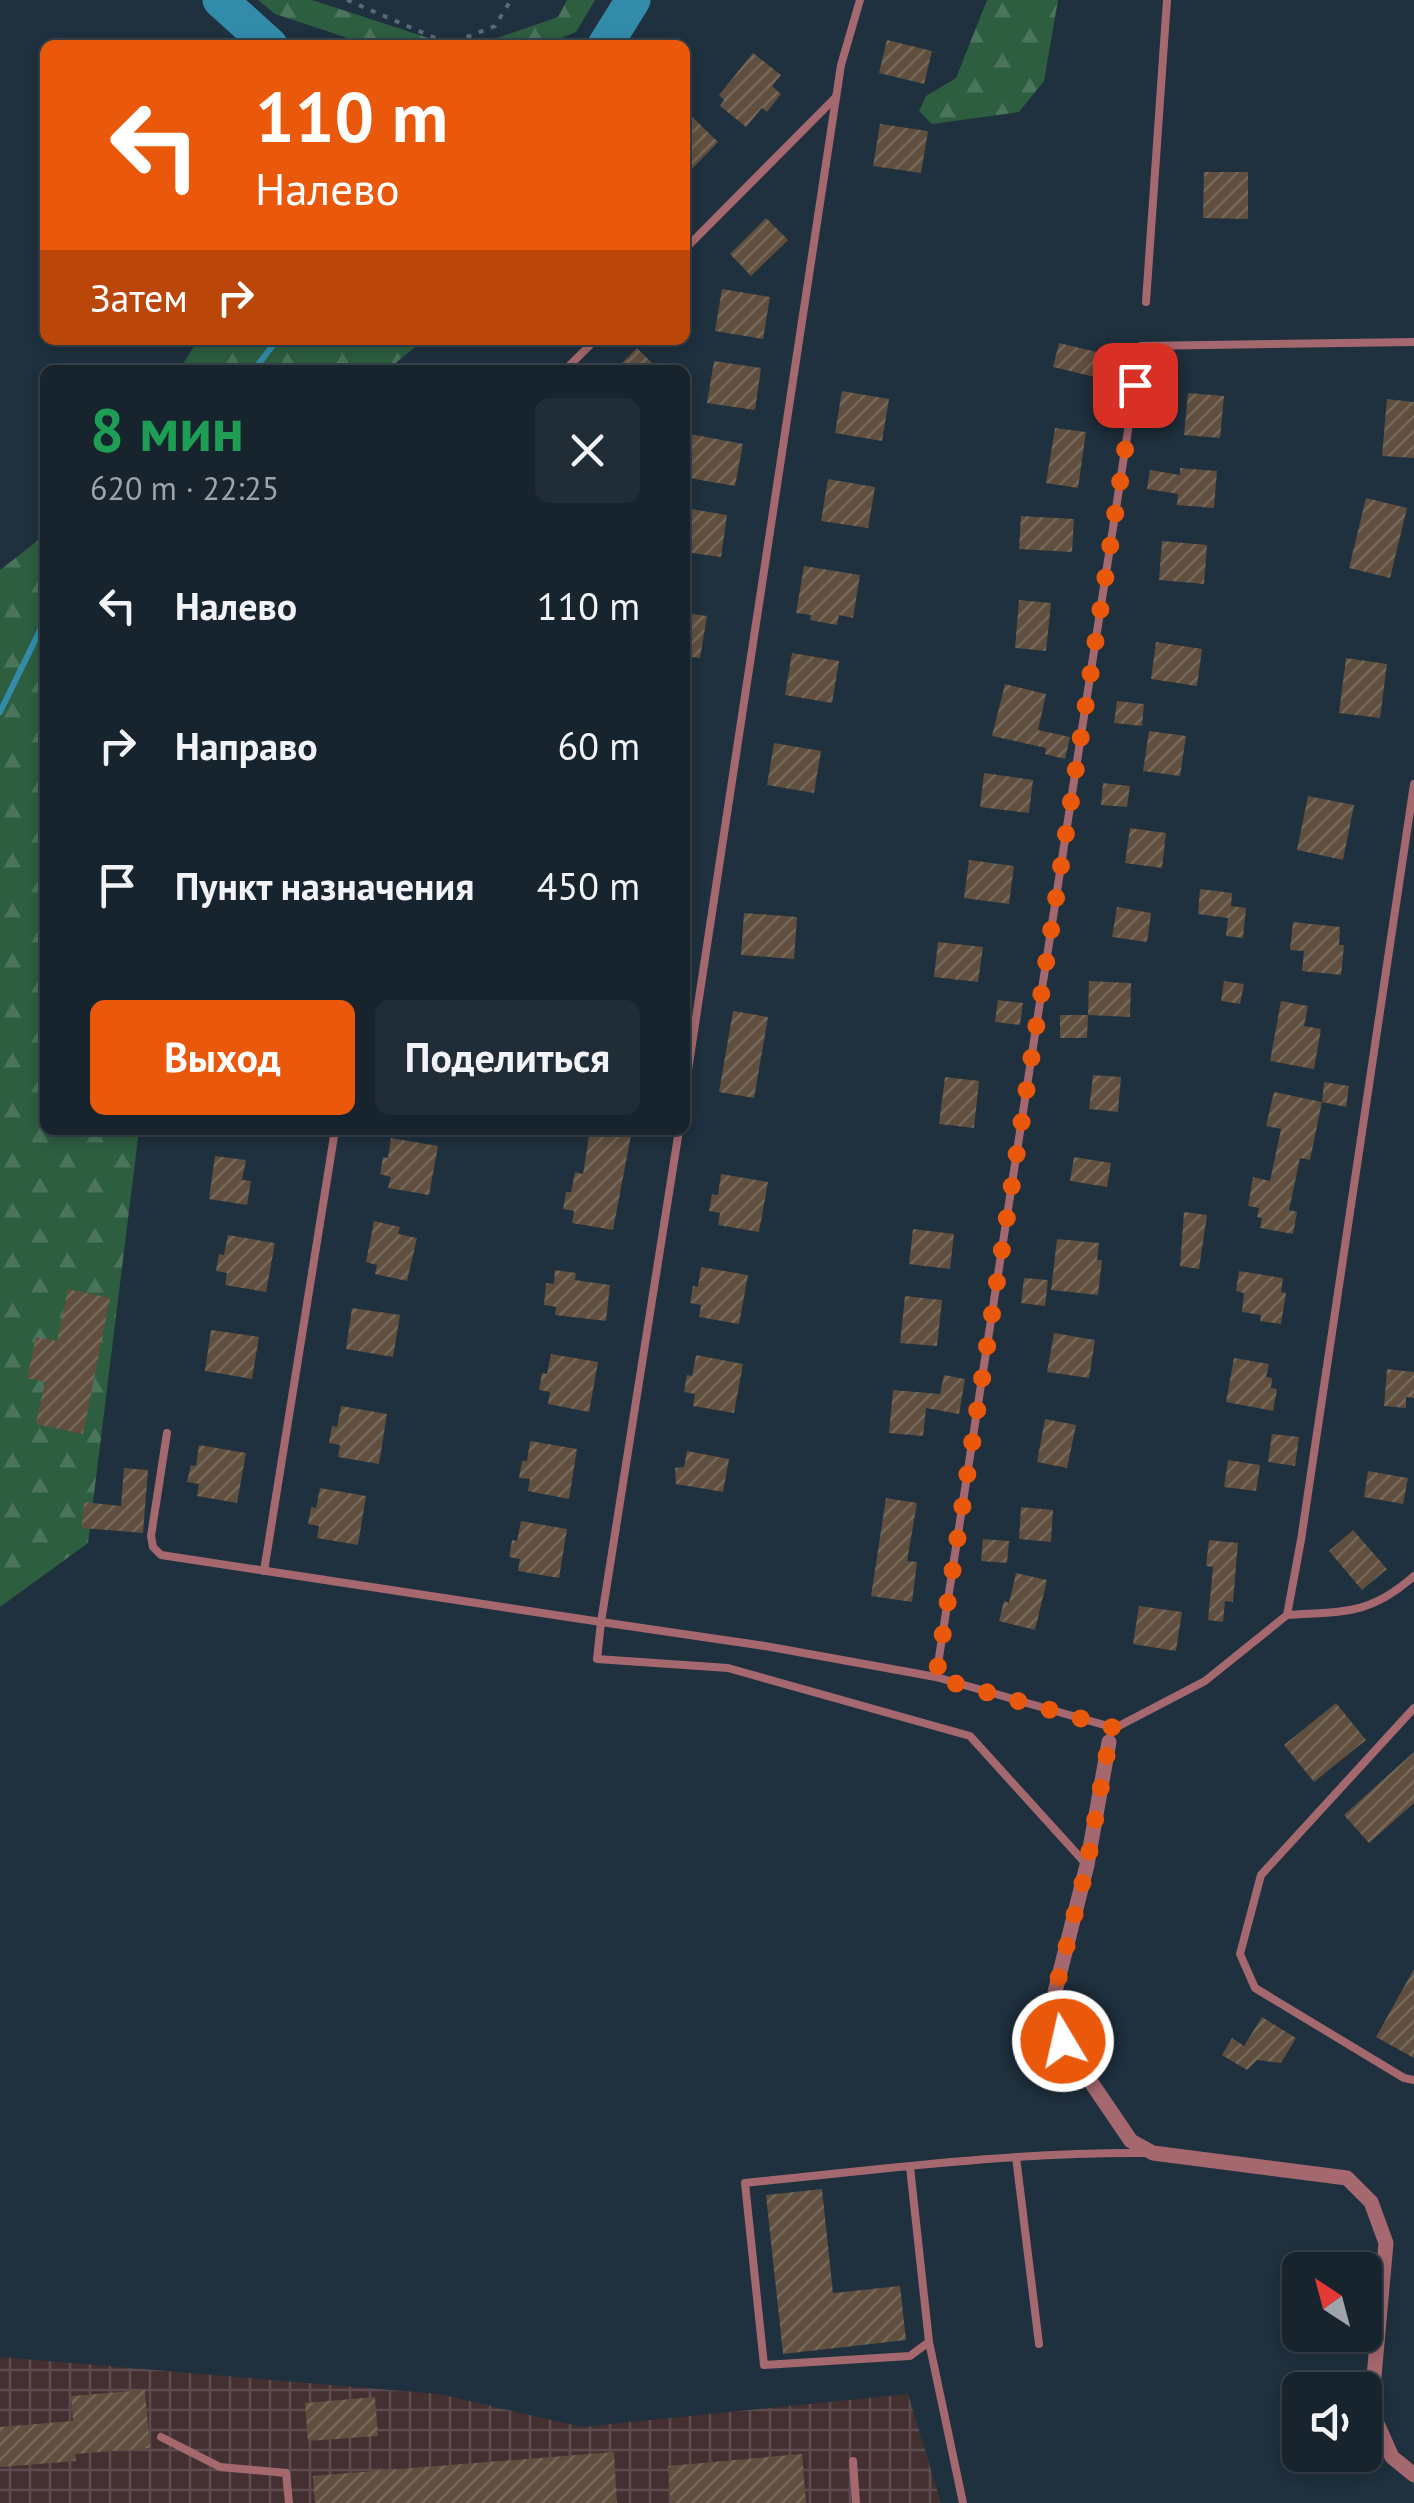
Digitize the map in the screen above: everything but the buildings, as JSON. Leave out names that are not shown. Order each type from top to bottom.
[{"type":"street","points":[[1112,1735],[1087,1865],[1055,1992],[1063,2041],[1131,2141],[1153,2153],[1347,2178],[1371,2202],[1386,2243],[1371,2410],[1392,2457],[1414,2476]]},
{"type":"lane","points":[[690,1057],[841,65],[860,0]]},
{"type":"lane","points":[[1146,302],[1167,0]]},
{"type":"lane","points":[[690,244],[836,97]]},
{"type":"lane","points":[[936,1678],[1141,346],[1414,342]]},
{"type":"lane","points":[[570,365],[590,345]]},
{"type":"lane","points":[[1287,1615],[1414,784]]},
{"type":"lane","points":[[264,1570],[335,1135]]},
{"type":"lane","points":[[678,1135],[597,1659],[728,1668],[970,1736],[1087,1865]]},
{"type":"lane","points":[[167,1432],[154,1507],[153,1547],[161,1555],[765,1646],[936,1678],[1112,1735],[1205,1681],[1287,1615],[1366,1609],[1414,1576]]},
{"type":"lane","points":[[1414,1708],[1261,1875],[1240,1954],[1254,1988],[1404,2078],[1414,2080]]},
{"type":"lane","points":[[929,2342],[910,2356],[764,2365],[745,2184],[1064,2152],[1153,2153]]},
{"type":"lane","points":[[1016,2157],[1038,2344]]},
{"type":"lane","points":[[910,2167],[929,2342],[963,2503]]},
{"type":"lane","points":[[161,2437],[220,2467],[286,2473],[289,2503]]},
{"type":"lane","points":[[853,2460],[856,2503]]},
{"type":"path","points":[[346,0],[440,40]]},
{"type":"path","points":[[459,40],[495,26],[511,0]]},
{"type":"shaded area","points":[[0,2357],[439,2394],[582,2427],[908,2394],[941,2503],[0,2503]]},
{"type":"green space","points":[[258,0],[312,0],[435,40],[354,40],[275,14]]},
{"type":"green space","points":[[567,0],[595,0],[576,32],[556,40],[491,40],[558,17]]},
{"type":"green space","points":[[987,0],[1058,0],[1044,81],[1019,112],[932,124],[919,111],[926,96],[956,78]]},
{"type":"green space","points":[[195,345],[418,345],[393,365],[182,365]]},
{"type":"green space","points":[[40,539],[40,1135],[138,1135],[88,1543],[0,1607],[0,570]]},
{"type":"waterway","points":[[220,0],[264,40]]},
{"type":"waterway","points":[[608,40],[633,0]]},
{"type":"waterway","points":[[258,365],[273,345]]},
{"type":"waterway","points":[[0,712],[40,630]]},
{"type":"route","points":[[1063,2041],[1055,1992],[1087,1865],[1109,1742],[1115,1728],[936,1678],[1135,385]]}]
